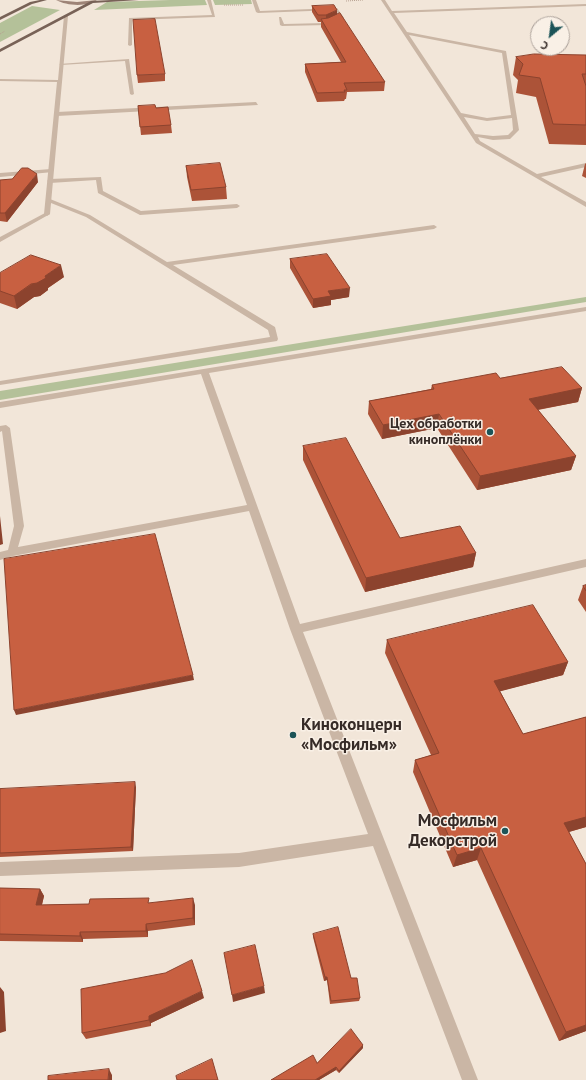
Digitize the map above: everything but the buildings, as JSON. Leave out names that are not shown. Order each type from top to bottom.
[{"type":"main road","points":[[0,19],[37,0]]},
{"type":"main road","points":[[31,3],[45,0]]},
{"type":"main road","points":[[58,0],[137,0]]},
{"type":"main road","points":[[0,51],[94,1]]},
{"type":"street","points":[[130,44],[130,19],[214,16],[209,0]]},
{"type":"street","points":[[254,0],[258,12],[337,9],[342,18],[327,24],[282,26],[280,18]]},
{"type":"street","points":[[383,0],[478,142],[586,206]]},
{"type":"street","points":[[392,12],[586,5]]},
{"type":"street","points":[[0,240],[47,214],[66,16]]},
{"type":"street","points":[[405,33],[504,52],[516,130],[510,137],[493,138],[473,135]]},
{"type":"street","points":[[62,64],[126,60],[132,94]]},
{"type":"street","points":[[0,80],[60,81]]},
{"type":"street","points":[[56,114],[256,104]]},
{"type":"street","points":[[460,114],[477,120],[498,120],[514,116]]},
{"type":"street","points":[[536,176],[586,165]]},
{"type":"street","points":[[0,175],[51,171]]},
{"type":"street","points":[[50,181],[99,178],[100,192],[140,213],[237,206]]},
{"type":"street","points":[[0,383],[274,339],[272,329],[88,216],[48,200]]},
{"type":"street","points":[[166,264],[434,227]]},
{"type":"street","points":[[0,405],[586,310]]},
{"type":"street","points":[[204,371],[296,629],[470,1080]]},
{"type":"street","points":[[0,429],[6,428],[19,526],[12,552]]},
{"type":"street","points":[[0,556],[12,552],[253,507]]},
{"type":"street","points":[[296,629],[586,563]]},
{"type":"street","points":[[0,869],[239,860],[377,839]]},
{"type":"green space","points":[[205,0],[207,5],[94,10],[107,2]]},
{"type":"green space","points":[[213,0],[251,0],[252,4],[215,5]]},
{"type":"green space","points":[[32,6],[60,10],[0,42],[0,23]]},
{"type":"green space","points":[[586,297],[586,302],[0,400],[0,391]]},
{"type":"place","name":"Цех обработки киноплёнки","points":[[490,432]]},
{"type":"place","name":"Киноконцерн «Мосфильм»","points":[[293,735]]},
{"type":"place","name":"Мосфильм Декорстрой","points":[[505,831]]}]
